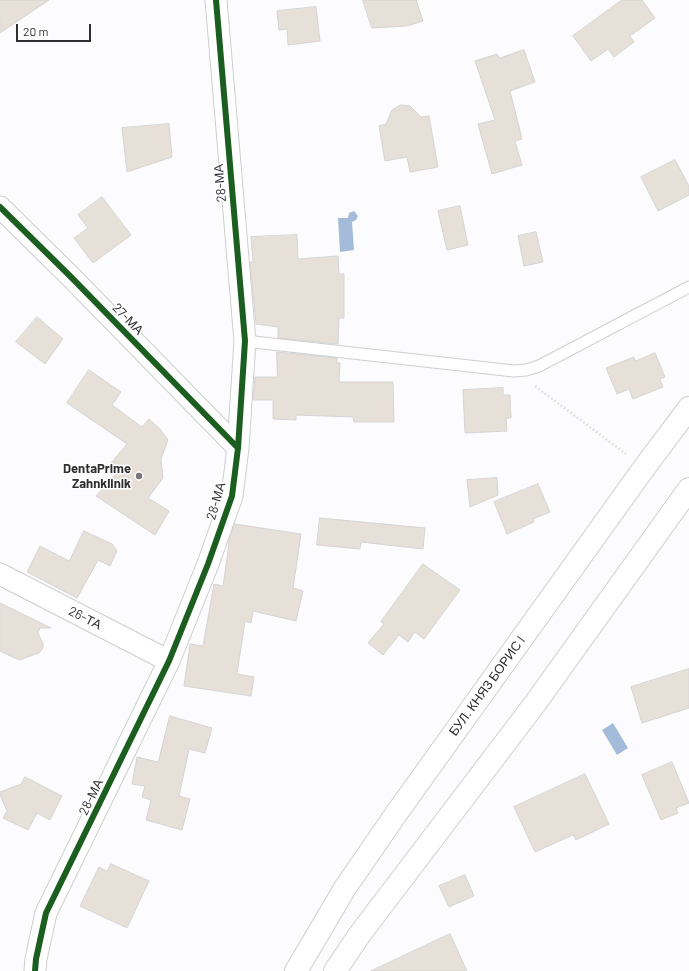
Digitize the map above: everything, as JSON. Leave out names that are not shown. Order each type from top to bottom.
[{"type":"highway","name":"БУЛ. КНЯЗ БОРИС I","points":[[296,971],[345,888],[391,820],[644,468],[689,408]]},
{"type":"highway","points":[[534,705],[689,489]]},
{"type":"highway","points":[[335,971],[360,934],[534,705],[689,512]]},
{"type":"street","name":"28-МА","points":[[35,971],[36,959],[46,913],[169,661],[208,564],[232,496],[238,448],[245,341],[216,0]]},
{"type":"street","name":"27-МА","points":[[0,207],[72,278],[238,448]]},
{"type":"street","name":"26-ТА","points":[[0,574],[169,661]]},
{"type":"lane","points":[[245,341],[514,371],[526,370],[539,366],[689,287]]},
{"type":"path","points":[[514,371],[644,468]]},
{"type":"water","points":[[354,211],[358,216],[356,220],[352,222],[354,250],[340,252],[338,218],[348,218],[349,213]]},
{"type":"water","points":[[613,723],[628,748],[617,755],[602,730]]},
{"type":"building","points":[[0,0],[49,0],[0,33]]},
{"type":"building","points":[[363,0],[416,0],[423,21],[407,26],[372,28]]},
{"type":"building","points":[[622,0],[642,0],[655,18],[630,36],[634,42],[614,57],[608,49],[591,61],[573,36]]},
{"type":"building","points":[[316,7],[320,41],[288,45],[287,29],[279,30],[277,11]]},
{"type":"building","points":[[524,50],[535,82],[510,91],[522,139],[515,141],[522,165],[492,174],[478,124],[495,120],[475,61],[497,54],[499,58]]},
{"type":"building","points":[[401,105],[410,106],[421,117],[429,116],[438,167],[410,172],[407,157],[385,161],[379,126],[386,124],[392,110]]},
{"type":"building","points":[[169,124],[172,157],[127,172],[122,128]]},
{"type":"building","points":[[675,160],[689,186],[689,195],[658,211],[641,177]]},
{"type":"building","points":[[102,197],[131,235],[93,263],[74,238],[88,228],[78,215]]},
{"type":"building","points":[[460,206],[468,245],[447,250],[438,211]]},
{"type":"building","points":[[536,232],[543,262],[524,266],[518,236]]},
{"type":"building","points":[[297,235],[298,259],[338,256],[339,274],[344,274],[344,318],[339,318],[338,344],[278,338],[278,327],[256,324],[250,262],[253,262],[251,237]]},
{"type":"building","points":[[37,317],[63,339],[45,364],[16,342]]},
{"type":"building","points":[[277,352],[337,358],[337,363],[340,363],[339,382],[393,382],[394,422],[354,422],[353,417],[296,415],[296,420],[273,419],[273,400],[253,400],[255,377],[277,377]]},
{"type":"building","points":[[655,353],[665,377],[660,379],[663,387],[633,399],[629,389],[617,394],[606,368],[634,357],[635,361]]},
{"type":"building","name":"DentaPrime Zahnklinik","points":[[89,370],[121,392],[112,405],[142,427],[149,419],[160,429],[168,440],[161,459],[163,478],[148,498],[169,511],[155,535],[96,496],[116,474],[111,463],[127,444],[67,403]]},
{"type":"building","points":[[503,388],[503,395],[510,395],[511,418],[506,418],[507,431],[465,433],[463,390]]},
{"type":"building","points":[[497,478],[498,495],[470,507],[467,480]]},
{"type":"building","points":[[538,484],[550,512],[533,519],[534,522],[507,534],[494,502]]},
{"type":"building","points":[[320,518],[425,528],[423,549],[361,542],[360,549],[317,545]]},
{"type":"building","points":[[235,524],[301,534],[293,588],[303,591],[296,621],[253,611],[251,623],[245,621],[237,674],[254,677],[251,696],[184,686],[190,644],[203,646],[214,584],[223,586],[228,543]]},
{"type":"building","points":[[84,531],[112,544],[117,551],[110,566],[98,560],[77,598],[27,572],[40,546],[69,561]]},
{"type":"building","points":[[423,564],[460,590],[424,639],[415,632],[408,642],[399,635],[383,655],[368,643],[384,624],[381,622]]},
{"type":"building","points":[[0,603],[51,628],[40,628],[38,633],[43,644],[43,648],[39,653],[19,660],[0,651]]},
{"type":"building","points":[[689,669],[689,708],[642,723],[631,687]]},
{"type":"building","points":[[170,716],[212,728],[205,753],[189,749],[179,796],[190,799],[182,830],[146,820],[151,800],[142,797],[145,786],[132,784],[137,757],[158,762]]},
{"type":"building","points":[[672,762],[689,803],[676,808],[678,813],[661,820],[642,775]]},
{"type":"building","points":[[585,774],[609,824],[576,840],[573,835],[535,852],[514,807]]},
{"type":"building","points":[[25,777],[62,796],[50,820],[37,813],[28,830],[3,818],[7,811],[0,795],[0,792],[21,784]]},
{"type":"building","points":[[111,864],[149,881],[127,928],[80,906],[99,867],[107,871]]},
{"type":"building","points":[[465,875],[474,896],[449,907],[439,886]]},
{"type":"building","points":[[450,934],[467,971],[371,971]]},
{"type":"cycle path","points":[[35,971],[36,959],[46,913],[169,661],[208,564],[232,496],[238,448],[245,341],[216,0]]},
{"type":"cycle path","points":[[0,207],[72,278],[238,448]]},
{"type":"place","name":"DentaPrime Zahnklinik","points":[[139,476]]}]
